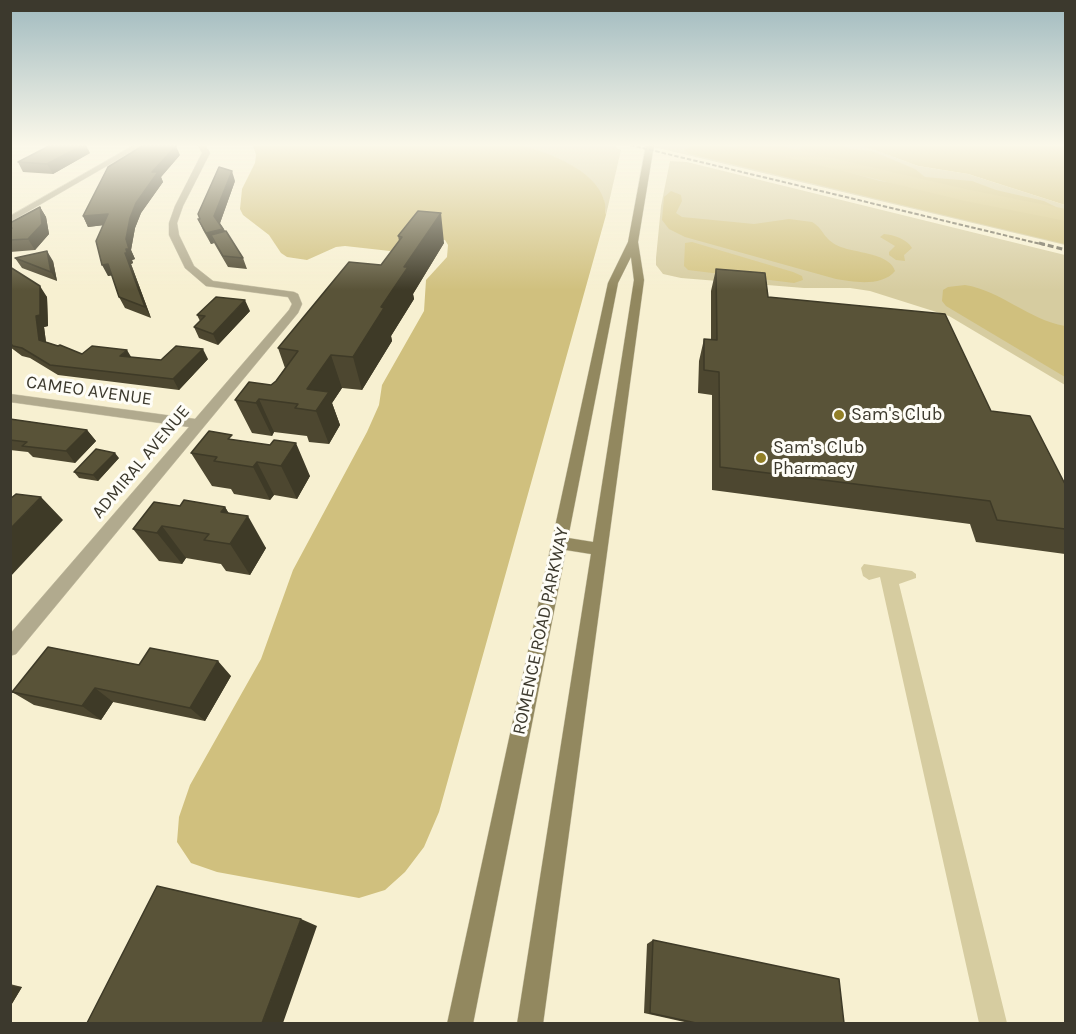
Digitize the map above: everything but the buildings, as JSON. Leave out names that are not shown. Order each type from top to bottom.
[{"type":"street","points":[[10,220],[56,193]]},
{"type":"street","name":"ADMIRAL AVENUE","points":[[10,648],[294,311],[297,300],[290,294],[210,284],[190,268],[174,235],[173,223],[185,193]]},
{"type":"street","name":"ROMENCE ROAD PARKWAY","points":[[460,1023],[613,283],[633,242],[642,193]]},
{"type":"street","name":"ROMENCE ROAD PARKWAY","points":[[530,1023],[639,280],[633,242]]},
{"type":"street","name":"CAMEO AVENUE","points":[[10,398],[198,424]]},
{"type":"street","points":[[559,543],[599,549]]},
{"type":"shaded area","points":[[242,193],[601,193],[605,203],[606,215],[439,812],[424,847],[405,872],[385,890],[359,898],[217,872],[191,863],[177,842],[179,817],[190,785],[261,659],[293,570],[367,432],[379,405],[382,385],[424,311],[426,280],[447,257],[448,245],[445,240],[438,239],[390,251],[345,246],[336,247],[307,260],[287,257],[281,253],[269,235],[243,215],[240,209]]},
{"type":"shaded area","points":[[598,193],[611,193],[606,215],[604,200]]},
{"type":"shaded area","points":[[664,193],[814,193],[1065,255],[1065,385],[949,316],[870,291],[681,278],[663,274],[656,265]]},
{"type":"shaded area","points":[[668,193],[681,195],[682,201],[676,213],[682,217],[754,224],[789,219],[812,222],[837,245],[881,258],[892,265],[895,271],[875,281],[859,282],[836,279],[685,237],[669,229],[662,220],[664,197]]},
{"type":"shaded area","points":[[848,193],[1028,193],[1065,205],[1065,245]]},
{"type":"shaded area","points":[[854,193],[942,193],[959,199],[996,204],[1065,220],[1065,244]]},
{"type":"shaded area","points":[[982,193],[1010,193],[1044,201],[1062,210],[1040,208]]},
{"type":"shaded area","points":[[1028,193],[1065,193],[1065,205]]},
{"type":"shaded area","points":[[884,234],[900,238],[910,245],[912,248],[904,255],[905,261],[896,260],[889,255],[895,246],[880,237]]},
{"type":"shaded area","points":[[692,242],[793,272],[802,276],[803,280],[794,283],[688,270],[684,266],[685,243]]},
{"type":"shaded area","points":[[965,285],[991,293],[1039,317],[1065,326],[1065,377],[946,306],[942,301],[943,290],[948,287]]},
{"type":"shaded area","points":[[864,564],[912,571],[916,574],[916,578],[899,584],[1007,1023],[979,1023],[880,577],[869,580],[863,576],[861,568]]},
{"type":"waterway","points":[[958,193],[1066,215]]},
{"type":"railway","points":[[830,193],[1045,245]]},
{"type":"railway","points":[[1039,243],[1066,250]]},
{"type":"place","name":"Sam's Club","points":[[839,415]]},
{"type":"place","name":"Sam's Club Pharmacy","points":[[761,458]]}]
